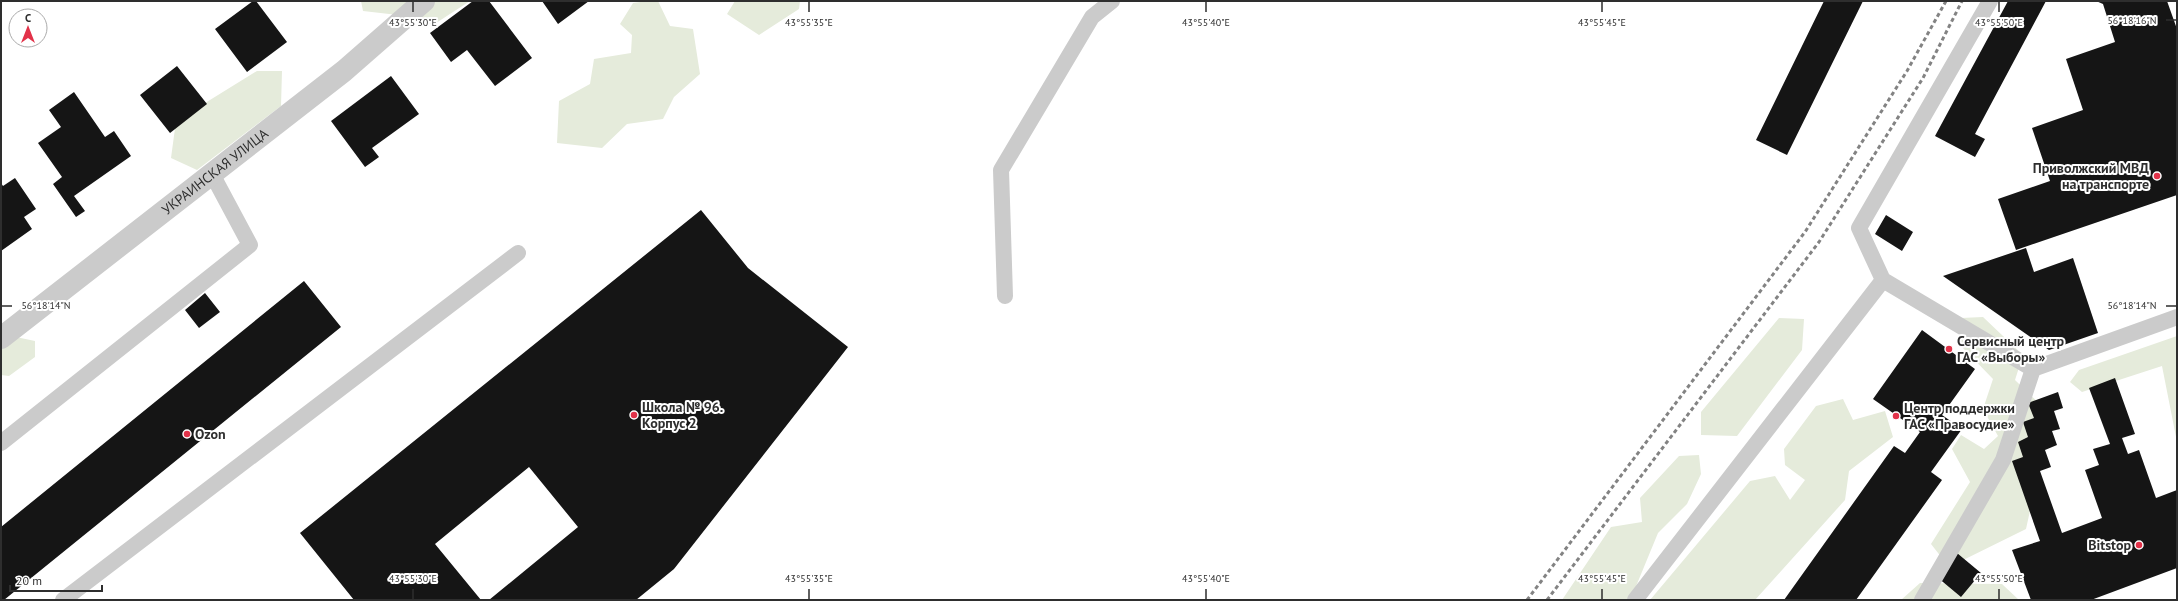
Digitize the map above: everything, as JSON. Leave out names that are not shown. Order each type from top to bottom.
[{"type":"street","name":"УКРАИНСКАЯ УЛИЦА","points":[[1,338],[344,71],[424,1]]},
{"type":"lane","points":[[1006,296],[1001,170],[1092,17],[1112,1]]},
{"type":"lane","points":[[1990,1],[1859,228],[1883,280],[2033,369]]},
{"type":"lane","points":[[1,443],[250,245],[212,174]]},
{"type":"lane","points":[[63,600],[518,253]]},
{"type":"lane","points":[[1635,600],[1883,280]]},
{"type":"lane","points":[[2033,369],[2177,317]]},
{"type":"lane","points":[[1922,600],[2003,460],[2033,369]]},
{"type":"green space","points":[[361,1],[412,1],[398,15],[363,11]]},
{"type":"green space","points":[[434,1],[470,1],[433,25],[419,20],[423,9]]},
{"type":"green space","points":[[658,1],[670,26],[693,29],[700,74],[674,97],[663,119],[627,124],[602,148],[557,143],[559,101],[590,84],[594,59],[631,53],[632,35],[620,24],[633,3]]},
{"type":"green space","points":[[735,1],[800,1],[799,9],[759,35],[727,14]]},
{"type":"green space","points":[[257,71],[282,71],[281,106],[197,170],[171,158],[176,121]]},
{"type":"green space","points":[[1983,317],[2023,355],[2015,380],[2051,415],[2026,529],[1949,567],[1931,544],[1970,482],[1952,449],[1961,435],[1984,449],[1998,436],[1983,409],[1993,379],[1961,346],[1961,318]]},
{"type":"green space","points":[[1779,318],[1804,319],[1802,350],[1737,436],[1701,435],[1701,412]]},
{"type":"green space","points":[[2177,336],[2177,442],[2162,366],[2082,392],[2070,382],[2079,370]]},
{"type":"green space","points":[[16,337],[35,341],[35,357],[9,376],[1,375],[1,347]]},
{"type":"green space","points":[[1843,399],[1853,420],[1885,411],[1893,437],[1849,471],[1845,500],[1755,600],[1650,600],[1750,481],[1775,476],[1790,500],[1805,480],[1785,465],[1784,449],[1816,406]]},
{"type":"green space","points":[[1699,455],[1701,474],[1687,504],[1658,533],[1632,596],[1628,600],[1562,600],[1611,527],[1642,522],[1640,498],[1679,456]]},
{"type":"green space","points":[[1920,583],[2002,584],[2019,600],[1901,600]]},
{"type":"building","points":[[253,1],[256,1],[287,42],[247,72],[215,29]]},
{"type":"building","points":[[473,1],[489,1],[532,58],[495,86],[467,50],[451,62],[430,33]]},
{"type":"building","points":[[542,1],[589,1],[558,24]]},
{"type":"building","points":[[1824,1],[1863,1],[1787,155],[1756,140]]},
{"type":"building","points":[[2008,1],[2046,1],[1975,134],[1985,139],[1975,157],[1935,136]]},
{"type":"building","points":[[2096,1],[2167,1],[2177,29],[2177,195],[2016,250],[1998,199],[2050,181],[2032,128],[2083,110],[2066,59],[2115,42],[2103,4]]},
{"type":"building","points":[[177,66],[207,104],[170,133],[140,95]]},
{"type":"building","points":[[391,76],[419,114],[372,148],[379,157],[365,167],[331,121]]},
{"type":"building","points":[[74,92],[105,137],[114,131],[131,156],[74,196],[85,211],[76,217],[53,184],[62,177],[38,143],[61,127],[49,110]]},
{"type":"building","points":[[15,178],[36,209],[24,217],[32,229],[1,251],[1,183],[3,186]]},
{"type":"building","points":[[701,210],[748,268],[848,347],[674,569],[636,600],[489,600],[578,527],[529,467],[435,544],[481,600],[354,600],[300,533]]},
{"type":"building","points":[[1886,215],[1913,232],[1902,251],[1875,234]]},
{"type":"building","points":[[2026,248],[2034,272],[2073,258],[2098,333],[2049,350],[1943,276]]},
{"type":"building","points":[[304,281],[341,327],[4,600],[1,600],[1,527]]},
{"type":"building","points":[[205,293],[220,312],[199,328],[185,310]]},
{"type":"building","points":[[1922,330],[1975,369],[1942,415],[1962,429],[1931,472],[1942,480],[1856,600],[1784,600],[1894,446],[1905,453],[1920,432],[1873,399]]},
{"type":"building","points":[[2115,378],[2135,434],[2122,438],[2128,454],[2139,450],[2156,498],[2177,490],[2177,568],[2091,600],[2031,600],[2012,550],[2040,541],[2012,461],[2023,457],[2018,442],[2028,437],[2023,422],[2034,418],[2028,403],[2058,392],[2063,408],[2054,411],[2060,429],[2052,431],[2057,445],[2045,450],[2051,467],[2040,471],[2062,533],[2102,518],[2085,470],[2099,465],[2093,449],[2110,444],[2089,388]]},
{"type":"building","points":[[1957,553],[1981,573],[1961,597],[1937,577]]},
{"type":"railway","points":[[1527,600],[1805,232],[1907,71],[1946,1]]},
{"type":"railway","points":[[1547,600],[1819,242],[1923,78],[1962,1]]},
{"type":"place","name":"Приволжский МВД на транспорте","points":[[2157,176]]},
{"type":"place","name":"Сервисный центр ГАС «Выборы»","points":[[1949,349]]},
{"type":"place","name":"Школа № 96. Корпус 2","points":[[634,415]]},
{"type":"place","name":"Центр поддержки ГАС «Правосудие»","points":[[1896,416]]},
{"type":"place","name":"Ozon","points":[[187,434]]},
{"type":"place","name":"Bitstop","points":[[2139,545]]}]
